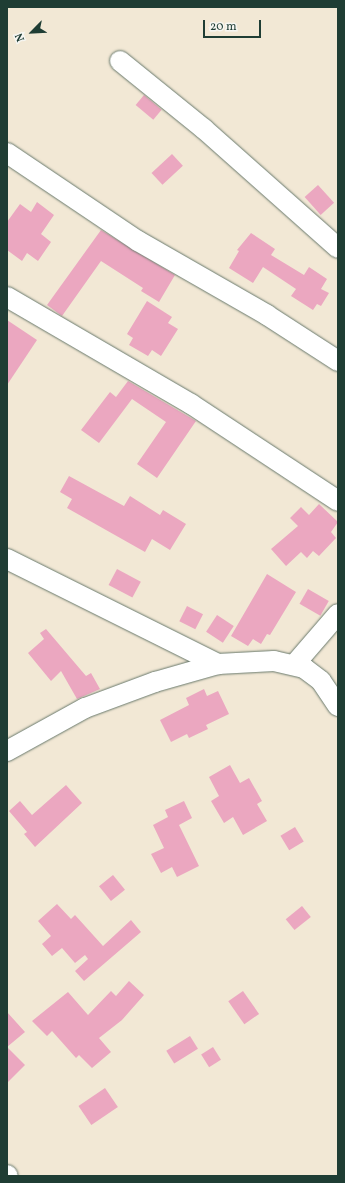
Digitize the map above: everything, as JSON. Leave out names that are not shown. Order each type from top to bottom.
[{"type":"street","points":[[120,61],[240,160],[338,248]]},
{"type":"street","points":[[7,153],[138,241],[267,315],[338,361]]},
{"type":"street","points":[[7,297],[191,404],[338,501]]},
{"type":"street","points":[[7,559],[218,664]]},
{"type":"street","points":[[294,665],[338,614]]},
{"type":"street","points":[[7,751],[85,708],[155,682],[218,664],[274,661],[294,665],[321,681],[338,706]]},
{"type":"building","points":[[144,95],[162,110],[153,120],[136,105]]},
{"type":"building","points":[[172,154],[183,166],[162,185],[152,173]]},
{"type":"building","points":[[318,185],[334,203],[321,215],[305,197]]},
{"type":"building","points":[[37,202],[54,215],[41,234],[51,242],[38,261],[27,253],[22,261],[7,250],[7,222],[20,204],[31,212]]},
{"type":"building","points":[[101,230],[175,275],[159,302],[141,291],[143,288],[101,261],[62,316],[47,305]]},
{"type":"building","points":[[251,233],[275,249],[271,255],[304,275],[309,267],[327,279],[321,289],[329,293],[321,306],[317,304],[313,310],[291,296],[296,289],[263,267],[253,283],[229,268],[239,251],[237,250]]},
{"type":"building","points":[[147,301],[172,317],[168,323],[178,329],[161,356],[152,350],[148,356],[129,345],[133,338],[127,334]]},
{"type":"building","points":[[7,320],[37,340],[7,385]]},
{"type":"building","points":[[128,381],[196,421],[157,478],[137,464],[166,422],[132,399],[99,443],[81,430],[110,392],[116,397]]},
{"type":"building","points":[[69,476],[124,506],[130,496],[160,515],[163,510],[186,524],[170,550],[152,539],[145,552],[67,508],[72,499],[60,492]]},
{"type":"building","points":[[319,504],[338,522],[331,532],[336,538],[319,556],[313,551],[307,558],[301,552],[286,566],[271,549],[298,526],[290,518],[301,507],[309,515]]},
{"type":"building","points":[[117,569],[141,582],[132,598],[109,585]]},
{"type":"building","points":[[267,574],[296,592],[270,635],[267,634],[261,644],[253,639],[248,646],[231,636]]},
{"type":"building","points":[[308,589],[329,601],[320,616],[300,604]]},
{"type":"building","points":[[187,606],[203,614],[195,629],[179,621]]},
{"type":"building","points":[[217,615],[234,626],[223,643],[206,632]]},
{"type":"building","points":[[46,629],[86,676],[91,673],[100,689],[77,699],[61,671],[51,681],[28,653],[44,639],[40,633]]},
{"type":"building","points":[[204,689],[207,696],[218,691],[229,714],[206,725],[208,729],[189,738],[187,734],[171,742],[160,720],[189,705],[186,698]]},
{"type":"building","points":[[230,765],[240,783],[249,778],[262,801],[257,804],[267,821],[243,835],[233,817],[224,823],[211,801],[219,796],[209,777]]},
{"type":"building","points":[[66,785],[82,803],[35,847],[24,834],[27,832],[9,811],[20,801],[32,815]]},
{"type":"building","points":[[184,801],[192,818],[179,825],[199,866],[177,877],[172,867],[161,873],[151,854],[164,848],[153,825],[168,817],[165,810]]},
{"type":"building","points":[[295,827],[304,842],[289,850],[280,836]]},
{"type":"building","points":[[113,875],[125,890],[111,901],[99,886]]},
{"type":"building","points":[[57,904],[71,919],[75,915],[103,946],[131,920],[141,932],[84,981],[75,971],[88,959],[85,955],[75,963],[62,948],[52,956],[42,944],[51,936],[38,921]]},
{"type":"building","points":[[302,906],[311,917],[294,930],[286,919]]},
{"type":"building","points":[[129,981],[144,995],[122,1020],[99,1038],[111,1052],[92,1068],[79,1055],[76,1058],[52,1031],[47,1036],[32,1021],[68,992],[88,1015],[111,991],[116,996]]},
{"type":"building","points":[[243,991],[259,1014],[244,1024],[228,1001]]},
{"type":"building","points":[[7,1012],[25,1032],[7,1047]]},
{"type":"building","points":[[190,1036],[198,1049],[174,1064],[166,1051]]},
{"type":"building","points":[[7,1047],[25,1065],[7,1083]]},
{"type":"building","points":[[213,1047],[221,1060],[209,1067],[201,1054]]},
{"type":"building","points":[[105,1088],[118,1107],[91,1125],[78,1106]]}]
